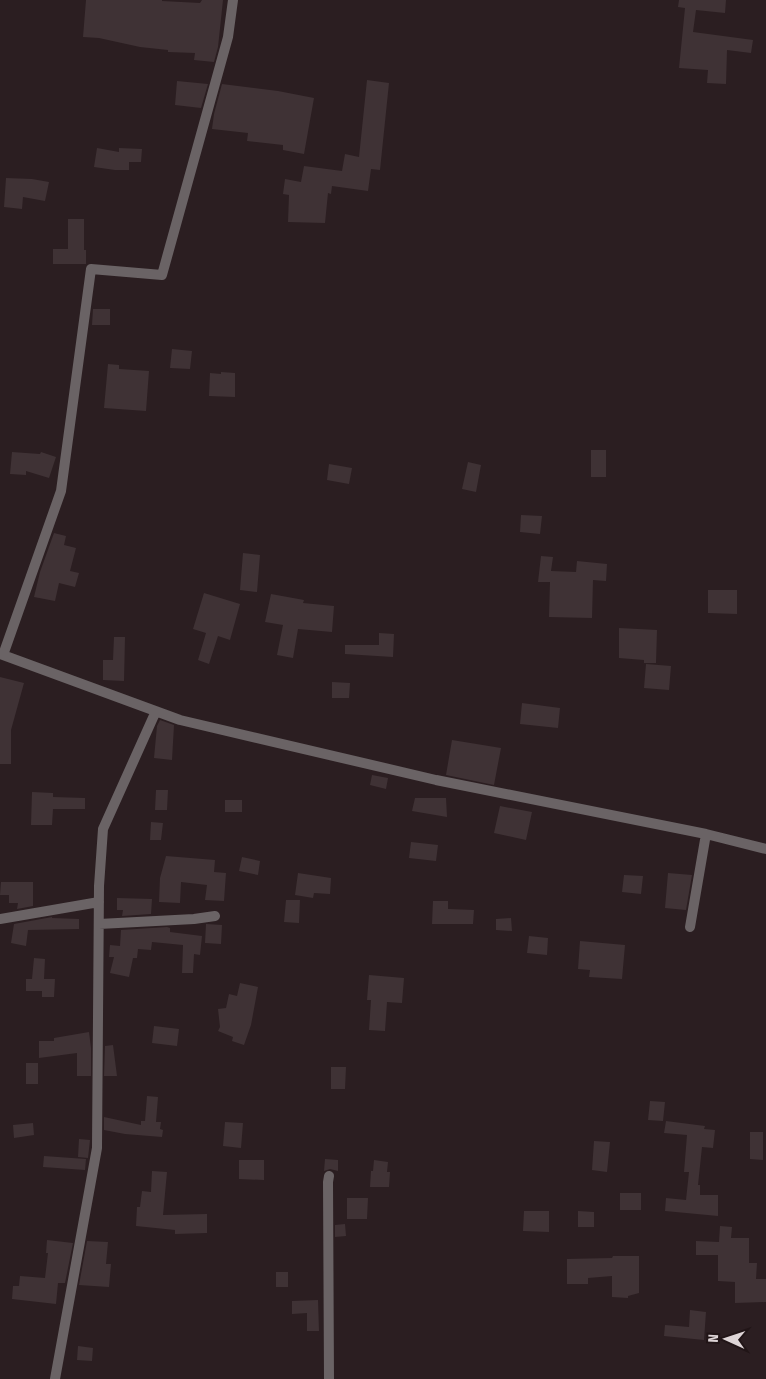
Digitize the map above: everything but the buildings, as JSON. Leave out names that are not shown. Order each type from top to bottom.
[{"type":"street","points":[[232,0],[228,36],[162,275],[91,269],[61,491],[1,654],[156,712],[190,722],[436,780],[706,834],[766,848]]},
{"type":"street","points":[[55,1379],[97,1148],[99,902],[104,829],[156,712]]},
{"type":"street","points":[[690,927],[706,834]]},
{"type":"street","points":[[0,919],[99,902]]},
{"type":"street","points":[[99,924],[194,919],[215,916]]},
{"type":"street","points":[[329,1176],[330,1379]]}]
